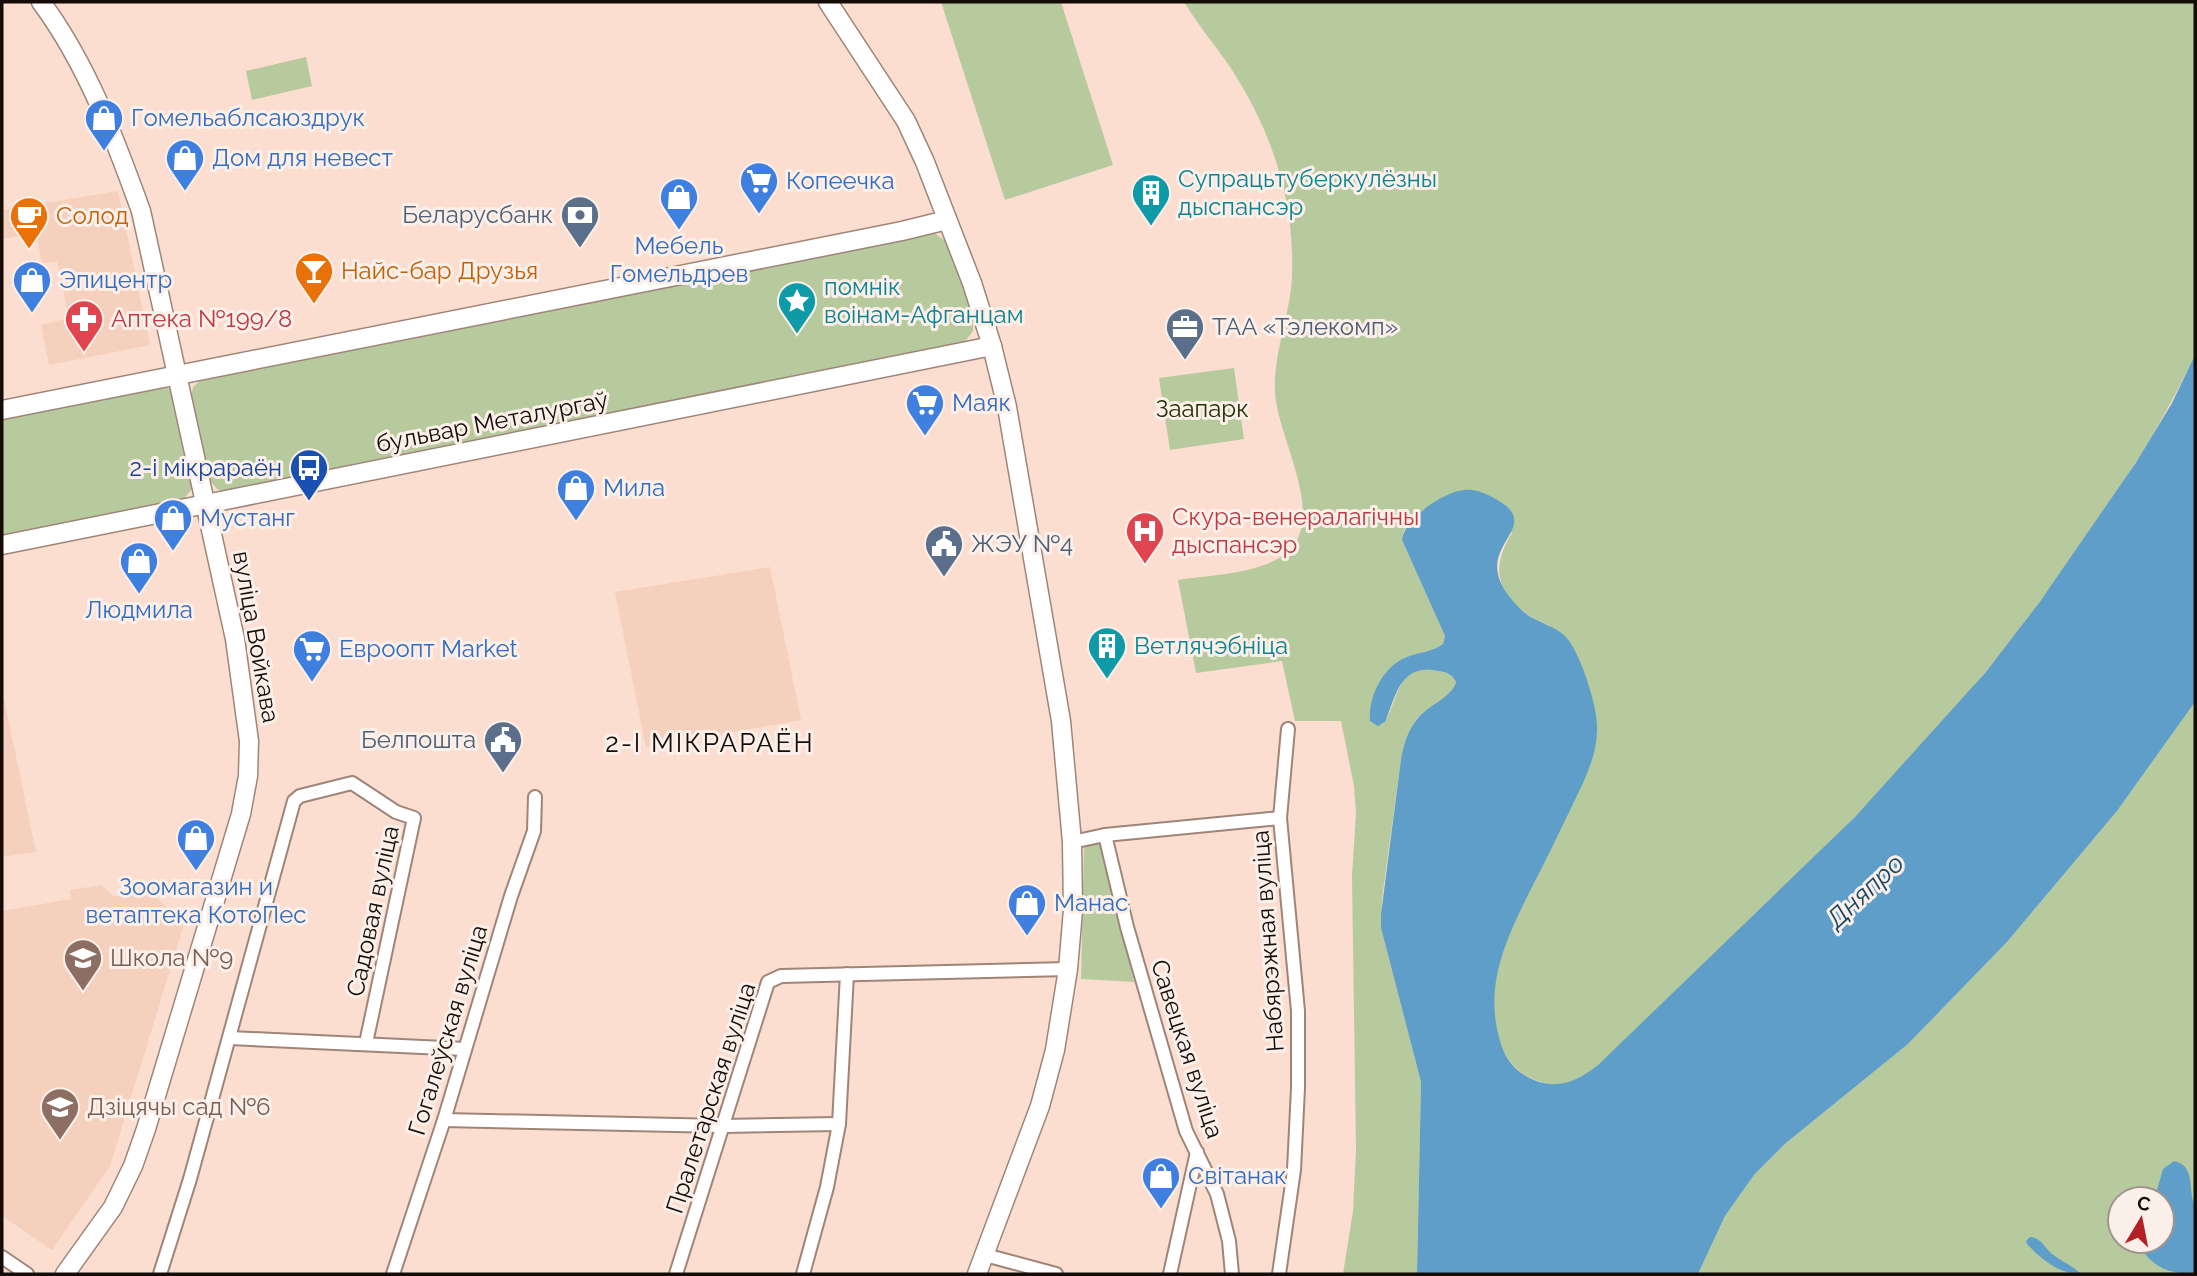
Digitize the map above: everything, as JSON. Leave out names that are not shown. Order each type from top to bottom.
[{"type":"main road","name":"вуліца Войкава","points":[[41,2],[79,59],[135,193],[150,248],[235,639],[245,705],[248,767],[241,814],[150,1118],[133,1166],[113,1207],[65,1274]]},
{"type":"main road","points":[[828,2],[906,121],[972,283],[992,346],[1007,407],[1061,722],[1072,842],[1073,910],[1069,969],[1055,1050],[1040,1106],[978,1274]]},
{"type":"main road","points":[[2,411],[550,303],[947,220]]},
{"type":"main road","name":"бульвар Металургаў","points":[[2,545],[992,346]]},
{"type":"street","name":"Набярэжная вуліца","points":[[1279,1274],[1294,1170],[1298,1011],[1280,818],[1288,729]]},
{"type":"street","name":"Садовая вуліца","points":[[230,1038],[293,801],[300,796],[352,783],[396,812],[414,818],[366,1043]]},
{"type":"street","name":"Гогалеўская вуліца","points":[[393,1274],[444,1120],[511,895],[534,831],[535,797]]},
{"type":"street","points":[[1072,842],[1105,835],[1280,818]]},
{"type":"street","name":"Савецкая вуліца","points":[[1105,835],[1186,1131],[1217,1194],[1229,1241],[1232,1274]]},
{"type":"street","name":"Пралетарская вуліца","points":[[676,1274],[768,982],[781,976],[1069,969]]},
{"type":"street","points":[[803,1274],[827,1187],[839,1124],[847,974]]},
{"type":"street","points":[[160,1274],[230,1038],[465,1049]]},
{"type":"street","points":[[444,1120],[723,1126],[839,1124]]},
{"type":"street","points":[[1170,1274],[1197,1152]]},
{"type":"street","points":[[985,1255],[1056,1274]]},
{"type":"street","points":[[2,1257],[27,1274]]},
{"type":"shaded area","points":[[118,191],[150,345],[49,365],[41,325],[69,318],[57,261],[42,263],[36,233],[2,239],[2,210]]},
{"type":"shaded area","points":[[770,567],[801,720],[646,747],[615,592]]},
{"type":"shaded area","points":[[2,689],[36,852],[2,857]]},
{"type":"shaded area","name":"Школа №9","points":[[101,885],[113,896],[152,893],[184,924],[110,1166],[52,1250],[2,1216],[2,911],[71,899],[70,890]]},
{"type":"green space","points":[[941,2],[1061,2],[1113,165],[1005,200]]},
{"type":"green space","points":[[1184,2],[2195,2],[2195,355],[2161,420],[2082,544],[1999,656],[1956,707],[1867,805],[1624,1044],[1592,1070],[1565,1084],[1553,1085],[1533,1079],[1515,1066],[1498,1039],[1493,1005],[1503,949],[1591,715],[1591,693],[1572,647],[1551,627],[1518,607],[1503,588],[1499,568],[1505,545],[1512,533],[1449,495],[1420,513],[1408,525],[1402,540],[1445,636],[1440,646],[1408,657],[1388,671],[1373,702],[1382,725],[1400,686],[1413,672],[1444,672],[1451,675],[1456,682],[1445,697],[1419,717],[1405,742],[1382,899],[1381,928],[1421,1082],[1417,1274],[1343,1274],[1353,1211],[1356,1150],[1352,876],[1356,813],[1354,786],[1341,721],[1295,721],[1282,661],[1196,673],[1178,580],[1240,572],[1271,562],[1293,546],[1301,530],[1303,512],[1301,492],[1275,393],[1277,364],[1292,277],[1292,248],[1285,194],[1269,141],[1245,91]]},
{"type":"green space","points":[[306,57],[312,86],[252,100],[246,71]]},
{"type":"green space","points":[[933,232],[947,242],[973,314],[973,331],[963,344],[229,493],[217,489],[207,477],[191,397],[193,387],[203,378]]},
{"type":"green space","name":"Заапарк","points":[[1234,368],[1244,439],[1170,450],[1159,378]]},
{"type":"green space","points":[[162,386],[174,391],[193,488],[181,502],[2,538],[2,416]]},
{"type":"green space","points":[[2195,702],[2195,1274],[1698,1274],[1725,1216],[1754,1175],[1786,1143],[1908,1044],[2007,942],[2117,811]]},
{"type":"green space","points":[[1103,843],[1134,982],[1081,979],[1084,845]]},
{"type":"water","name":"Дняпро","points":[[2195,355],[2195,702],[2117,811],[2007,942],[1908,1044],[1786,1143],[1754,1175],[1725,1216],[1698,1274],[1417,1274],[1421,1082],[1381,928],[1381,914],[1405,742],[1419,717],[1445,697],[1456,682],[1451,675],[1444,672],[1415,672],[1401,684],[1385,722],[1378,726],[1370,721],[1370,712],[1374,693],[1391,667],[1398,661],[1443,644],[1445,636],[1402,540],[1404,532],[1417,515],[1436,501],[1464,490],[1484,493],[1506,505],[1513,514],[1514,523],[1498,562],[1502,586],[1529,616],[1566,637],[1577,654],[1591,693],[1597,726],[1593,757],[1507,941],[1494,998],[1499,1037],[1511,1063],[1534,1080],[1560,1084],[1582,1076],[1597,1066],[1855,817],[1985,673],[2039,603],[2135,464],[2172,403]]},
{"type":"water","points":[[2174,1161],[2189,1173],[2195,1206],[2195,1274],[2177,1273],[2161,1268],[2146,1255],[2176,1255],[2176,1185],[2158,1185],[2163,1169]]},
{"type":"water","points":[[2030,1237],[2040,1241],[2052,1254],[2081,1274],[2066,1272],[2045,1261],[2027,1244],[2026,1241]]},
{"type":"place","name":"Гомельаблсаюздрук","points":[[104,152]]},
{"type":"place","name":"Дом для невест","points":[[185,192]]},
{"type":"place","name":"Копеечка","points":[[759,215]]},
{"type":"place","name":"Супрацьтуберкулёзны дыспансэр","points":[[1151,227]]},
{"type":"place","name":"Мебель Гомельдрев","points":[[679,231]]},
{"type":"place","name":"Беларусбанк","points":[[580,249]]},
{"type":"place","name":"Солод","points":[[29,250]]},
{"type":"place","name":"Найс-бар Друзья","points":[[314,305]]},
{"type":"place","name":"Эпицентр","points":[[32,314]]},
{"type":"place","name":"помнік воінам-Афганцам","points":[[797,335]]},
{"type":"place","name":"Аптека №199/8","points":[[84,353]]},
{"type":"place","name":"ТАА «Тэлекомп»","points":[[1185,361]]},
{"type":"place","name":"Маяк","points":[[925,437]]},
{"type":"place","name":"2-і мікрараён","points":[[309,502]]},
{"type":"place","name":"Мила","points":[[576,522]]},
{"type":"place","name":"Мустанг","points":[[173,552]]},
{"type":"place","name":"Скура-венералагічны дыспансэр","points":[[1145,565]]},
{"type":"place","name":"ЖЭУ №4","points":[[944,578]]},
{"type":"place","name":"Людмила","points":[[139,595]]},
{"type":"place","name":"Ветлячэбніца","points":[[1107,680]]},
{"type":"place","name":"Евроопт Market","points":[[312,683]]},
{"type":"place","name":"Белпошта","points":[[503,774]]},
{"type":"place","name":"Зоомагазин и ветаптека КотоПес","points":[[196,872]]},
{"type":"place","name":"Манас","points":[[1027,937]]},
{"type":"place","name":"Школа №9","points":[[83,992]]},
{"type":"place","name":"Дзіцячы сад №6","points":[[60,1141]]},
{"type":"place","name":"Світанак","points":[[1161,1210]]},
{"type":"district","name":"2-І МІКРАРАЁН","points":[[710,743]]}]
